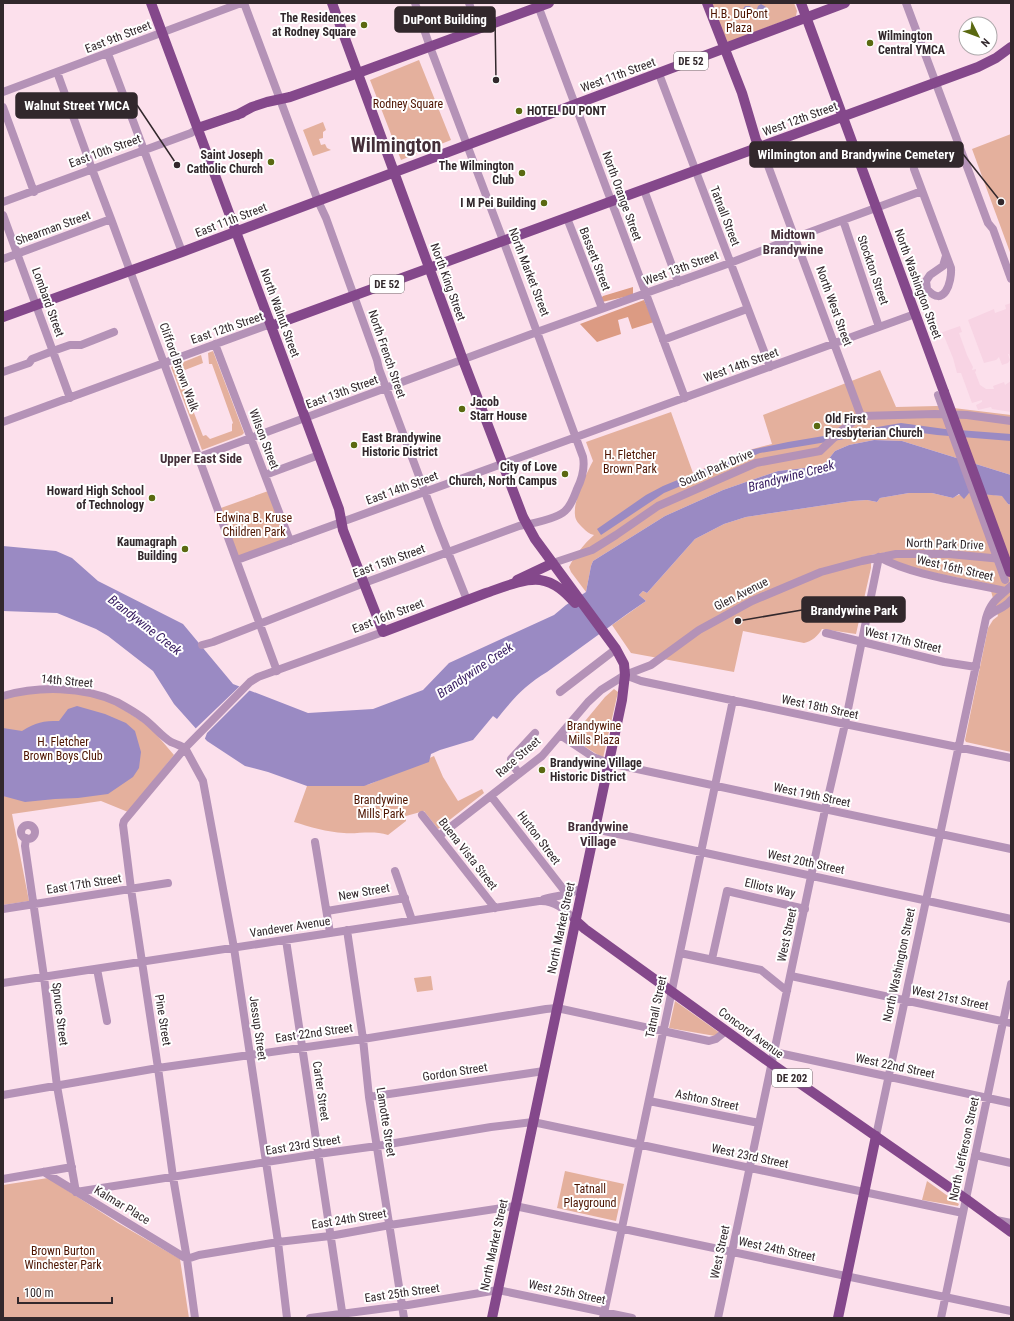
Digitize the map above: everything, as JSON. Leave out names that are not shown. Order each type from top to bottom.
[{"type":"main road","name":"North Walnut Street","points":[[151,3],[319,455],[339,510],[342,523],[383,632]]},
{"type":"main road","name":"North King Street","points":[[332,3],[502,464],[527,525],[535,539],[553,563]]},
{"type":"main road","name":"East 10th Street","points":[[198,128],[237,114],[270,106],[280,100],[430,47],[538,5],[549,3]]},
{"type":"main road","name":"North West Street","points":[[707,3],[742,93],[756,140],[760,147]]},
{"type":"main road","name":"North Washington Street","points":[[801,3],[915,314],[941,394],[1007,581]]},
{"type":"main road","name":"West 11th Street","points":[[467,144],[659,74],[845,3]]},
{"type":"main road","name":"West 12th Street","points":[[504,241],[987,64],[1011,47]]},
{"type":"main road","name":"East 11th Street","points":[[3,317],[236,232],[467,144]]},
{"type":"main road","name":"East 12th Street","points":[[271,326],[504,241]]},
{"type":"main road","points":[[501,588],[553,563]]},
{"type":"main road","name":"North Market Street","points":[[492,1318],[609,763],[622,700],[625,675],[624,664],[616,649],[570,592],[553,563]]},
{"type":"main road","name":"East 16th Street","points":[[383,632],[467,600],[501,588],[524,582],[540,580],[551,583],[570,592]]},
{"type":"main road","name":"Concord Avenue","points":[[575,920],[585,929],[772,1064],[1011,1232]]},
{"type":"main road","name":"North Washington Street","points":[[838,1318],[876,1136]]},
{"type":"street","name":"East 9th Street","points":[[3,92],[241,3]]},
{"type":"street","name":"North French Street","points":[[244,3],[326,218],[425,493],[467,600]]},
{"type":"street","name":"North Market Street","points":[[415,3],[430,47],[504,241],[583,457],[584,468],[579,486],[569,506],[562,514],[541,522],[527,525]]},
{"type":"street","points":[[469,3],[478,29]]},
{"type":"street","points":[[906,3],[988,223],[993,229],[1011,279]]},
{"type":"street","name":"North Orange Street","points":[[538,5],[685,398]]},
{"type":"street","points":[[108,54],[182,252]]},
{"type":"street","name":"Clifford Brown Walk","points":[[57,72],[277,671]]},
{"type":"street","name":"Tatnall Street","points":[[659,74],[770,367]]},
{"type":"street","points":[[3,107],[34,192]]},
{"type":"street","name":"East 10th Street","points":[[3,202],[191,134],[198,128]]},
{"type":"street","name":"North West Street","points":[[760,147],[861,416]]},
{"type":"street","points":[[914,169],[951,268],[950,284],[944,294],[934,295],[927,289],[926,281],[930,275],[943,266],[946,256]]},
{"type":"street","points":[[644,190],[678,282]]},
{"type":"street","name":"West 13th Street","points":[[537,332],[730,263],[922,191]]},
{"type":"street","name":"Lombard Street","points":[[3,215],[70,398]]},
{"type":"street","name":"Bassett Street","points":[[567,218],[602,308]]},
{"type":"street","name":"Shearman Street","points":[[3,259],[111,219]]},
{"type":"street","name":"Stockton Street","points":[[843,220],[880,327]]},
{"type":"street","points":[[663,340],[748,309]]},
{"type":"street","name":"West 14th Street","points":[[576,438],[915,314]]},
{"type":"street","name":"East 12th Street","points":[[3,422],[265,326],[271,326]]},
{"type":"street","points":[[3,372],[29,363],[32,359],[70,345],[81,345],[114,332]]},
{"type":"street","name":"East 13th Street","points":[[199,457],[537,332]]},
{"type":"street","name":"Wilson Street","points":[[215,344],[290,541]]},
{"type":"street","points":[[861,416],[935,414],[967,415],[1011,421]]},
{"type":"street","name":"South Park Drive","points":[[553,563],[592,550],[658,506],[756,463],[820,451],[842,430],[861,416]]},
{"type":"street","name":"East 14th Street","points":[[237,560],[576,438]]},
{"type":"street","points":[[265,475],[319,455]]},
{"type":"street","name":"East 15th Street","points":[[202,645],[214,642],[364,583],[518,526],[527,525]]},
{"type":"street","name":"North Park Drive","points":[[879,557],[913,554],[949,554],[1011,561]]},
{"type":"street","name":"West 16th Street","points":[[879,557],[888,563],[911,570],[1007,581]]},
{"type":"street","name":"West Street","points":[[718,1318],[825,810],[845,724],[879,557]]},
{"type":"street","name":"Glen Avenue","points":[[625,675],[651,665],[699,630],[766,594],[822,572],[879,557]]},
{"type":"street","name":"North Washington Street","points":[[876,1136],[990,607],[1007,581]]},
{"type":"street","points":[[989,615],[1006,606],[1011,600]]},
{"type":"street","points":[[989,615],[1004,610],[1011,611]]},
{"type":"street","name":"East 16th Street","points":[[185,748],[250,682],[383,632]]},
{"type":"street","name":"West 17th Street","points":[[826,633],[861,643],[944,662],[976,667]]},
{"type":"street","points":[[560,692],[616,649]]},
{"type":"street","name":"West 18th Street","points":[[625,675],[641,681],[1011,758]]},
{"type":"street","name":"Race Street","points":[[439,836],[542,756],[588,702],[601,690],[625,675]]},
{"type":"street","name":"14th Street","points":[[3,696],[34,690],[78,691],[98,695],[133,711],[150,722],[170,742],[185,748]]},
{"type":"street","name":"Tatnall Street","points":[[603,1315],[733,700]]},
{"type":"street","points":[[519,774],[511,762],[511,758],[535,733]]},
{"type":"street","name":"West 19th Street","points":[[560,735],[593,757],[609,763],[825,810],[1011,848]]},
{"type":"street","name":"Pine Street","points":[[185,748],[124,821],[122,829],[195,1318]]},
{"type":"street","name":"Jessup Street","points":[[185,748],[204,781],[234,948],[278,1242],[287,1318]]},
{"type":"street","name":"Hutton Street","points":[[491,796],[567,894]]},
{"type":"street","name":"Buena Vista Street","points":[[422,815],[495,908]]},
{"type":"street","name":"West 20th Street","points":[[595,829],[701,853],[812,875],[926,902],[1011,919]]},
{"type":"street","name":"Spruce Street","points":[[26,838],[25,846],[32,904],[44,977],[58,1086],[76,1192]]},
{"type":"street","points":[[315,842],[330,933]]},
{"type":"street","points":[[395,871],[412,920]]},
{"type":"street","name":"East 17th Street","points":[[3,909],[168,883]]},
{"type":"street","points":[[539,901],[552,896],[575,892],[583,887]]},
{"type":"street","name":"Elliots Way","points":[[712,959],[727,891],[805,909]]},
{"type":"street","name":"New Street","points":[[327,910],[405,898]]},
{"type":"street","name":"Vandever Avenue","points":[[3,983],[539,901],[553,903],[566,911],[575,920]]},
{"type":"street","name":"Lamotte Street","points":[[347,930],[363,1039],[369,1097],[404,1318]]},
{"type":"street","name":"Carter Street","points":[[286,940],[343,1316]]},
{"type":"street","points":[[680,953],[761,970],[787,991]]},
{"type":"street","points":[[97,968],[107,1021]]},
{"type":"street","name":"West 21st Street","points":[[790,976],[1007,1022]]},
{"type":"street","name":"North Jefferson Street","points":[[941,1318],[987,1098],[1007,1022],[1011,984]]},
{"type":"street","points":[[557,1008],[709,1041],[716,1039],[726,1031]]},
{"type":"street","name":"East 22nd Street","points":[[3,1095],[158,1068],[363,1039],[557,1008]]},
{"type":"street","name":"West 22nd Street","points":[[774,1052],[1011,1103]]},
{"type":"street","name":"Gordon Street","points":[[369,1097],[544,1071]]},
{"type":"street","name":"Ashton Street","points":[[649,1101],[759,1123]]},
{"type":"street","name":"East 23rd Street","points":[[76,1192],[491,1127],[533,1122]]},
{"type":"street","name":"West 23rd Street","points":[[533,1122],[963,1213]]},
{"type":"street","points":[[975,1155],[1011,1163]]},
{"type":"street","points":[[3,1179],[72,1167]]},
{"type":"street","name":"Kalmar Place","points":[[44,1172],[187,1259]]},
{"type":"street","name":"East 24th Street","points":[[187,1259],[199,1255],[278,1242],[330,1236],[390,1225],[515,1206]]},
{"type":"street","name":"West 24th Street","points":[[515,1206],[1011,1311]]},
{"type":"street","points":[[993,1219],[1011,1223]]},
{"type":"street","name":"East 25th Street","points":[[310,1318],[343,1316],[498,1290]]},
{"type":"street","name":"West 25th Street","points":[[498,1290],[603,1315],[632,1318]]},
{"type":"shaded area","points":[[633,287],[633,295],[602,302],[600,299],[603,296]]},
{"type":"shaded area","points":[[644,300],[654,322],[632,329],[628,317],[618,320],[621,334],[597,342],[580,324]]},
{"type":"shaded area","points":[[1011,303],[1011,360],[1008,354],[1010,360],[1008,363],[1002,365],[999,357],[996,360],[984,363],[968,320],[994,309],[995,313],[1006,309],[1005,305]]},
{"type":"shaded area","points":[[960,326],[962,332],[959,333],[973,367],[972,370],[976,369],[975,372],[980,385],[986,389],[994,389],[993,386],[1004,382],[1005,385],[1011,381],[1011,412],[992,409],[991,407],[978,410],[976,405],[982,402],[982,400],[972,403],[961,373],[957,373],[944,336],[941,337],[940,333]]},
{"type":"green space","name":"H.B. DuPont Plaza","points":[[711,3],[794,3],[797,11],[796,16],[729,42],[726,41]]},
{"type":"green space","name":"Rodney Square","points":[[419,60],[451,140],[401,160],[370,80]]},
{"type":"green space","points":[[323,122],[326,130],[323,132],[323,138],[319,139],[321,145],[325,144],[327,148],[331,150],[313,156],[303,130]]},
{"type":"green space","points":[[1011,134],[1011,255],[972,149]]},
{"type":"green space","points":[[213,351],[244,433],[202,450],[171,367],[201,355],[203,363],[185,370],[185,374],[180,377],[203,436],[206,435],[210,439],[232,431],[233,423],[212,364],[209,364],[208,353]]},
{"type":"green space","name":"H. Fletcher Brown Park","points":[[880,370],[896,407],[937,406],[1011,415],[1011,475],[902,441],[874,440],[849,445],[835,451],[823,466],[778,471],[723,490],[665,516],[593,561],[586,592],[571,572],[569,567],[574,558],[594,535],[580,525],[575,517],[578,495],[593,461],[586,442],[671,412],[693,473],[749,450],[772,444],[763,415]]},
{"type":"green space","name":"Edwina B. Kruse Children Park","points":[[271,490],[290,541],[237,560],[218,509]]},
{"type":"green space","points":[[909,493],[932,493],[953,498],[958,495],[970,493],[1003,496],[1008,504],[1011,505],[1011,752],[966,742],[965,740],[988,628],[993,620],[998,616],[989,584],[930,572],[891,561],[888,552],[871,555],[871,568],[856,634],[822,629],[814,638],[804,643],[743,631],[734,672],[631,653],[612,625],[646,601],[639,595],[643,591],[647,593],[695,539],[724,524],[746,517],[852,501],[867,500],[877,502],[880,498]]},
{"type":"green space","name":"Brandywine Mills Plaza","points":[[614,689],[618,692],[603,758],[571,738],[605,697]]},
{"type":"green space","name":"H. Fletcher Brown Boys Club","points":[[32,690],[85,693],[115,704],[149,726],[174,755],[128,812],[101,801],[12,814],[29,901],[3,905],[3,698]]},
{"type":"green space","name":"Brandywine Mills Park","points":[[434,756],[443,777],[458,801],[482,789],[484,793],[438,829],[424,811],[406,816],[406,821],[388,835],[371,832],[338,832],[319,829],[294,822],[307,786],[360,786],[370,784]]},
{"type":"green space","points":[[431,976],[433,990],[417,992],[414,978]]},
{"type":"green space","points":[[675,1001],[720,1033],[715,1036],[669,1028]]},
{"type":"green space","name":"Tatnall Playground","points":[[565,1171],[624,1184],[616,1221],[557,1208]]},
{"type":"green space","name":"Brown Burton Winchester Park","points":[[48,1178],[118,1223],[180,1259],[189,1318],[3,1318],[3,1185]]},
{"type":"green space","points":[[927,1181],[959,1204],[958,1206],[922,1200]]},
{"type":"water","points":[[761,4],[766,7],[763,13],[759,13],[754,16],[752,13],[748,15],[744,13],[743,9],[745,6],[750,6],[753,11]]},
{"type":"water","points":[[901,423],[945,429],[1011,434],[1011,441],[937,435],[899,430],[760,453],[664,493],[601,535],[597,529],[646,495],[663,486],[750,450]]},
{"type":"water","name":"Brandywine Creek","points":[[874,440],[902,441],[1011,475],[1011,505],[1008,504],[1002,496],[969,493],[964,499],[959,494],[953,498],[932,493],[909,493],[880,498],[877,502],[867,500],[852,501],[746,517],[724,524],[695,539],[647,593],[643,591],[639,595],[646,601],[532,682],[513,699],[497,719],[493,716],[473,740],[440,750],[431,754],[429,762],[364,786],[307,786],[268,772],[245,766],[207,741],[174,704],[153,671],[108,636],[96,629],[57,613],[3,611],[3,546],[56,551],[72,558],[98,581],[183,624],[233,684],[308,713],[373,709],[423,690],[449,663],[554,615],[586,592],[593,561],[665,516],[723,490],[778,471],[823,466],[835,451],[849,445]]},
{"type":"water","points":[[77,706],[105,714],[126,723],[135,731],[141,752],[139,768],[133,777],[108,794],[25,802],[3,796],[3,728],[22,731],[40,723],[59,721],[68,709]]},
{"type":"pier","points":[[241,685],[251,689],[207,733],[204,741],[194,730]]},
{"type":"place","name":"The Residences at Rodney Square","points":[[364,25]]},
{"type":"place","name":"Wilmington Central YMCA","points":[[870,43]]},
{"type":"place","name":"DuPont Building","points":[[496,80]]},
{"type":"place","name":"HOTEL DU PONT","points":[[519,111]]},
{"type":"place","name":"Saint Joseph Catholic Church","points":[[271,162]]},
{"type":"place","name":"Walnut Street YMCA","points":[[177,165]]},
{"type":"place","name":"The Wilmington Club","points":[[522,173]]},
{"type":"place","name":"Wilmington and Brandywine Cemetery","points":[[1001,202]]},
{"type":"place","name":"I M Pei Building","points":[[544,203]]},
{"type":"place","name":"Jacob Starr House","points":[[462,409]]},
{"type":"place","name":"Old First Presbyterian Church","points":[[817,426]]},
{"type":"place","name":"East Brandywine Historic District","points":[[354,445]]},
{"type":"place","name":"City of Love Church, North Campus","points":[[565,474]]},
{"type":"place","name":"Howard High School of Technology","points":[[152,498]]},
{"type":"place","name":"Kaumagraph Building","points":[[185,549]]},
{"type":"place","name":"Brandywine Park","points":[[738,621]]},
{"type":"place","name":"Brandywine Village Historic District","points":[[542,770]]},
{"type":"district","name":"Wilmington","points":[[396,145]]},
{"type":"district","name":"Midtown Brandywine","points":[[793,242]]},
{"type":"district","name":"Upper East Side","points":[[201,458]]},
{"type":"district","name":"Brandywine Village","points":[[598,834]]}]
